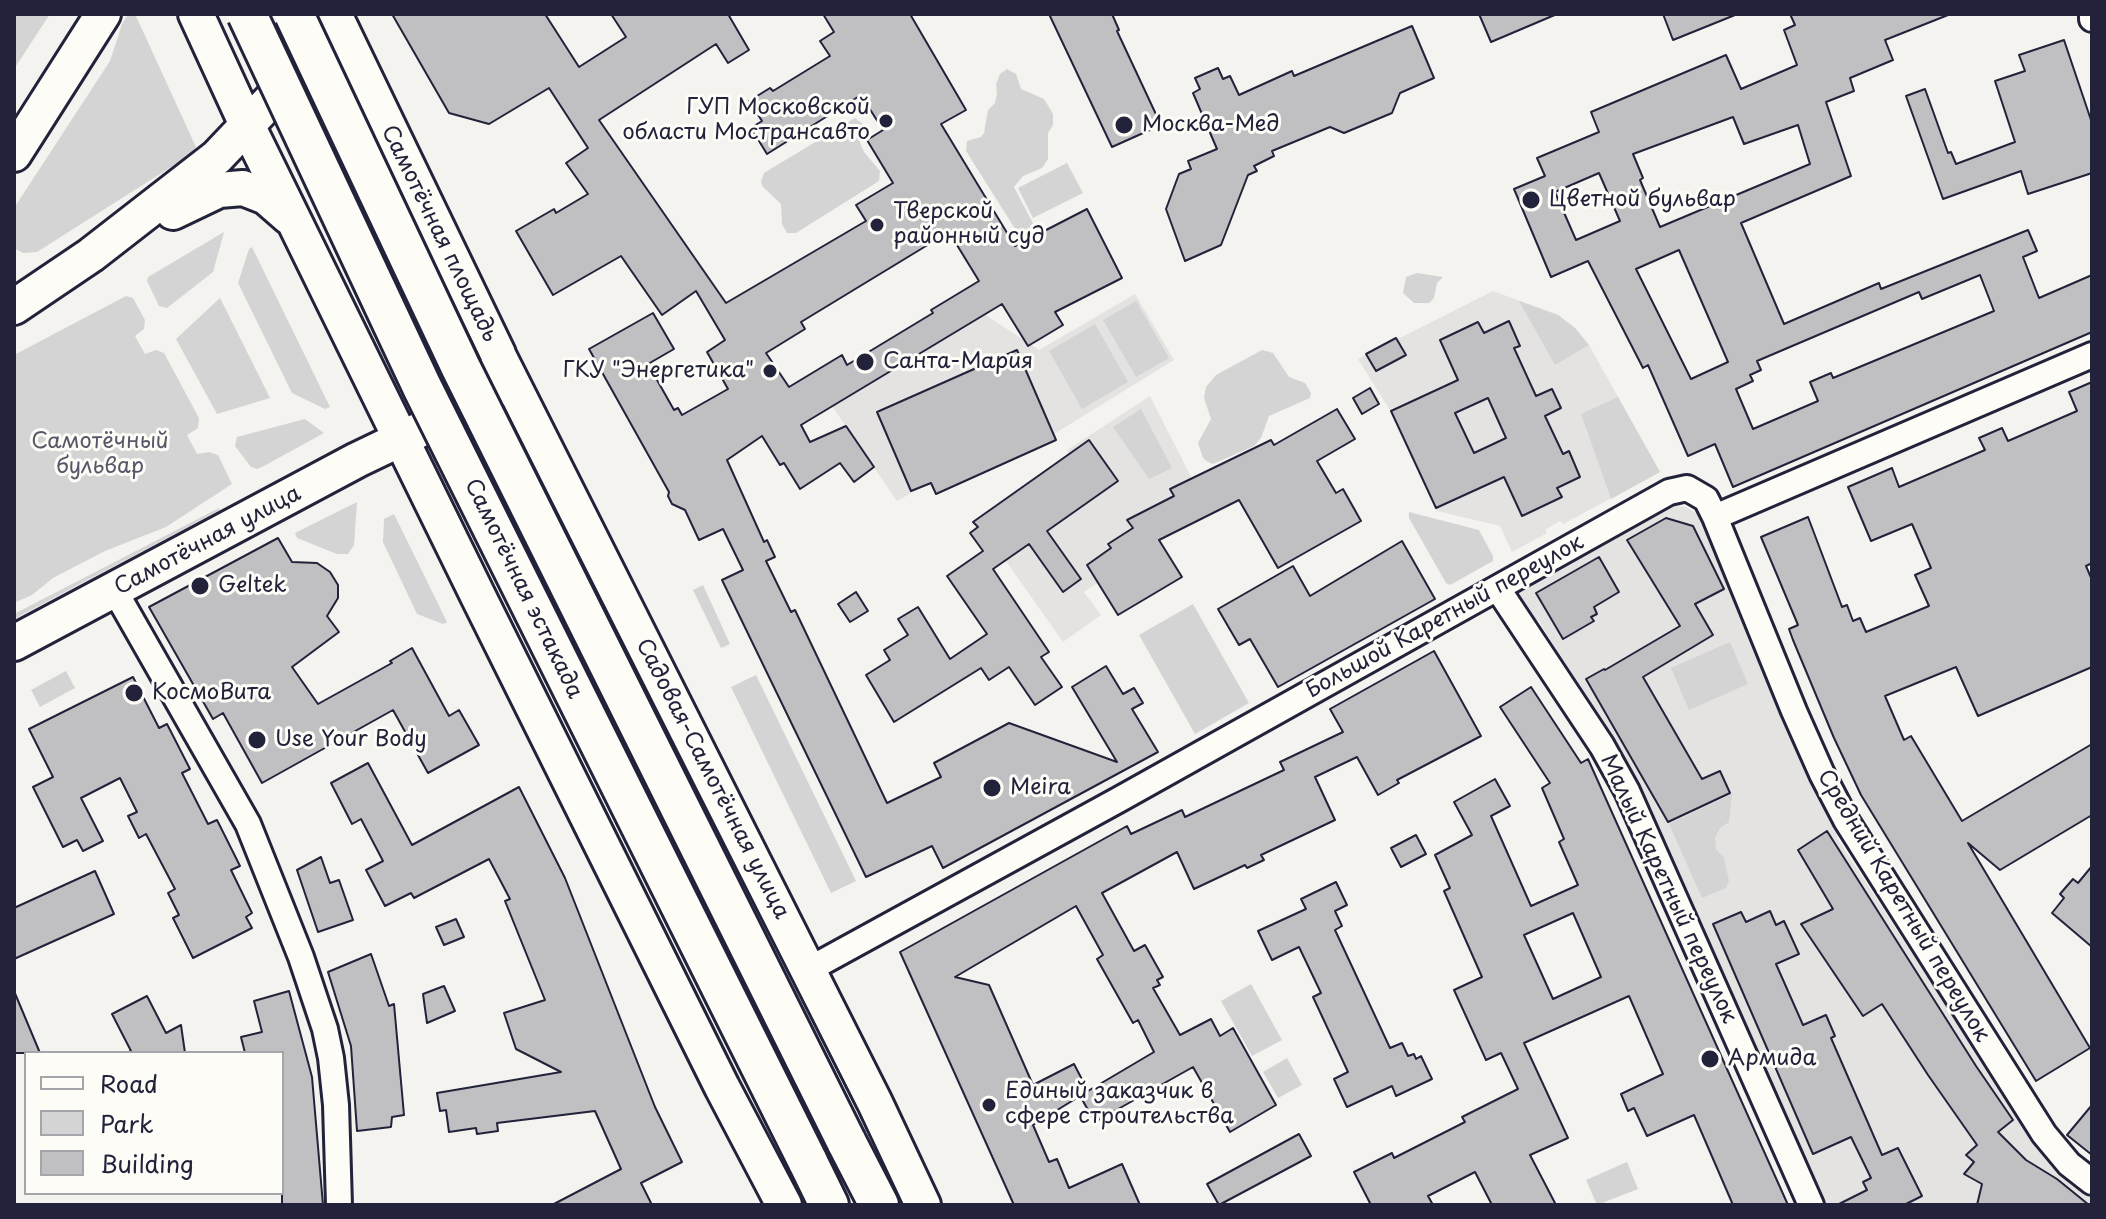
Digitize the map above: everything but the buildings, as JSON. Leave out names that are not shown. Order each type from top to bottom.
[{"type":"main road","points":[[14,154],[103,14]]},
{"type":"main road","points":[[196,14],[247,125],[478,596],[722,1087],[784,1205]]},
{"type":"main road","name":"Самотёчная эстакада","points":[[247,14],[429,400],[829,1205]]},
{"type":"main road","name":"Самотёчная эстакада","points":[[294,14],[475,395],[879,1205]]},
{"type":"main road","points":[[14,307],[79,263],[204,169],[272,99],[327,14]]},
{"type":"main road","name":"Самотёчная площадь","points":[[334,14],[498,354],[501,376],[493,393],[402,440]]},
{"type":"main road","points":[[14,281],[47,281],[208,194],[226,188],[243,188],[260,193],[295,223]]},
{"type":"main road","name":"Садовая-Самотёчная улица","points":[[498,354],[923,1205]]},
{"type":"main road","name":"Самотёчная улица","points":[[14,643],[357,460],[402,440]]},
{"type":"main road","points":[[478,596],[474,573],[483,553],[544,520],[557,519],[570,523],[594,546]]},
{"type":"street","points":[[1715,517],[2092,355]]},
{"type":"street","name":"Большой Каретный переулок","points":[[808,970],[1677,488],[1687,488],[1706,499],[1715,517]]},
{"type":"street","name":"Средний Каретный переулок","points":[[1715,517],[1800,724],[1842,813],[2044,1134],[2069,1164],[2092,1182]]},
{"type":"street","name":"Малый Каретный переулок","points":[[1498,589],[1602,746],[1627,791],[1811,1205]]},
{"type":"street","points":[[115,591],[248,824],[301,957],[325,1029],[331,1058],[336,1105],[339,1205]]},
{"type":"shaded area","points":[[1493,291],[1558,315],[1575,328],[1589,345],[1660,472],[1563,524],[1560,521],[1545,530],[1547,533],[1512,552],[1500,526],[1437,511],[1391,412],[1358,359]]},
{"type":"shaded area","points":[[1135,294],[1174,360],[1054,434],[1034,442],[1036,449],[936,494],[930,483],[897,501],[832,406],[984,314],[1039,350]]},
{"type":"shaded area","points":[[1150,396],[1192,479],[1170,489],[1173,496],[1143,511],[1148,520],[1108,543],[1122,567],[1084,592],[1101,615],[1063,642],[1006,561],[994,568],[970,533],[977,527],[973,522],[1069,454],[1067,450]]},
{"type":"shaded area","points":[[1666,505],[1686,507],[1696,513],[1709,529],[1810,775],[1839,831],[1837,838],[2034,1141],[2060,1171],[2092,1197],[2092,1205],[1825,1205],[1718,962],[1707,958],[1682,900],[1684,890],[1638,787],[1539,621],[1529,616],[1516,592],[1518,586],[1531,576],[1543,578],[1614,539],[1618,527]]},
{"type":"green space","points":[[14,14],[50,14],[14,69]]},
{"type":"green space","points":[[128,14],[135,14],[196,147],[190,155],[37,252],[23,253],[14,248],[14,208],[110,61]]},
{"type":"green space","points":[[1007,69],[1016,74],[1021,89],[1044,99],[1053,114],[1053,125],[1048,133],[1048,159],[1042,168],[1023,176],[1014,187],[1049,254],[1024,243],[966,151],[967,141],[984,133],[988,110],[995,103],[996,84],[1000,74]]},
{"type":"green space","points":[[855,118],[863,124],[860,143],[880,171],[879,181],[796,233],[787,233],[782,224],[781,204],[761,182],[764,173]]},
{"type":"green space","points":[[1067,163],[1083,193],[1033,218],[1018,188]]},
{"type":"green space","points":[[224,232],[213,272],[167,308],[159,306],[148,277]]},
{"type":"green space","points":[[252,247],[330,407],[325,409],[292,393],[238,283]]},
{"type":"green space","points":[[1417,273],[1443,277],[1437,283],[1434,298],[1429,303],[1414,303],[1403,293],[1406,277]]},
{"type":"green space","name":"Самотёчный бульвар","points":[[126,296],[133,298],[145,320],[144,329],[135,336],[145,354],[156,350],[164,353],[199,418],[198,428],[187,435],[197,454],[209,452],[218,455],[232,484],[166,527],[105,551],[14,603],[14,355]]},
{"type":"green space","points":[[220,298],[270,398],[217,414],[176,339]]},
{"type":"green space","points":[[1136,301],[1169,358],[1136,377],[1103,320]]},
{"type":"green space","points":[[1519,301],[1558,315],[1575,328],[1589,345],[1555,365]]},
{"type":"green space","points":[[1095,324],[1128,382],[1082,409],[1049,351]]},
{"type":"green space","points":[[1262,350],[1273,353],[1289,377],[1305,383],[1311,393],[1310,398],[1269,416],[1261,438],[1254,446],[1213,464],[1208,462],[1203,458],[1198,443],[1211,419],[1204,398],[1206,387],[1216,375]]},
{"type":"green space","points":[[1618,397],[1660,472],[1611,499],[1581,414]]},
{"type":"green space","points":[[1141,409],[1172,468],[1149,479],[1113,427]]},
{"type":"green space","points":[[305,419],[324,433],[257,469],[251,467],[235,446],[237,437]]},
{"type":"green space","points":[[357,502],[354,545],[348,554],[337,554],[297,538],[295,533]]},
{"type":"green space","points":[[220,510],[14,619],[14,614]]},
{"type":"green space","points":[[1409,512],[1479,530],[1493,561],[1450,585],[1446,583],[1409,518]]},
{"type":"green space","points":[[394,514],[447,622],[443,624],[417,614],[383,542],[384,519]]},
{"type":"green space","points":[[703,585],[730,644],[721,648],[693,590]]},
{"type":"green space","points":[[1193,604],[1249,703],[1195,734],[1139,635]]},
{"type":"green space","points":[[1730,642],[1748,684],[1689,710],[1671,668]]},
{"type":"green space","points":[[66,671],[75,688],[40,707],[31,690]]},
{"type":"green space","points":[[756,675],[856,881],[831,893],[731,687]]},
{"type":"green space","points":[[1732,794],[1729,822],[1720,828],[1715,838],[1716,849],[1724,858],[1729,881],[1726,888],[1702,898],[1669,824]]},
{"type":"green space","points":[[1251,984],[1282,1040],[1252,1056],[1221,1001]]},
{"type":"green space","points":[[1287,1058],[1302,1085],[1278,1098],[1263,1072]]},
{"type":"green space","points":[[1627,1162],[1638,1189],[1597,1205],[1586,1180]]},
{"type":"place","name":"ГУП Московской области Мострансавто","points":[[886,121]]},
{"type":"place","name":"Москва-Мед","points":[[1124,125]]},
{"type":"place","name":"Цветной бульвар","points":[[1531,200]]},
{"type":"place","name":"Тверской районный суд","points":[[877,225]]},
{"type":"place","name":"Санта-Мария","points":[[865,362]]},
{"type":"place","name":"ГКУ \"Энергетика\"","points":[[770,371]]},
{"type":"place","name":"Geltek","points":[[200,586]]},
{"type":"place","name":"КосмоВита","points":[[134,693]]},
{"type":"place","name":"Use Your Body","points":[[257,740]]},
{"type":"place","name":"Meira","points":[[992,788]]},
{"type":"place","name":"Армида","points":[[1710,1059]]},
{"type":"place","name":"Единый заказчик в сфере строительства","points":[[989,1105]]}]
